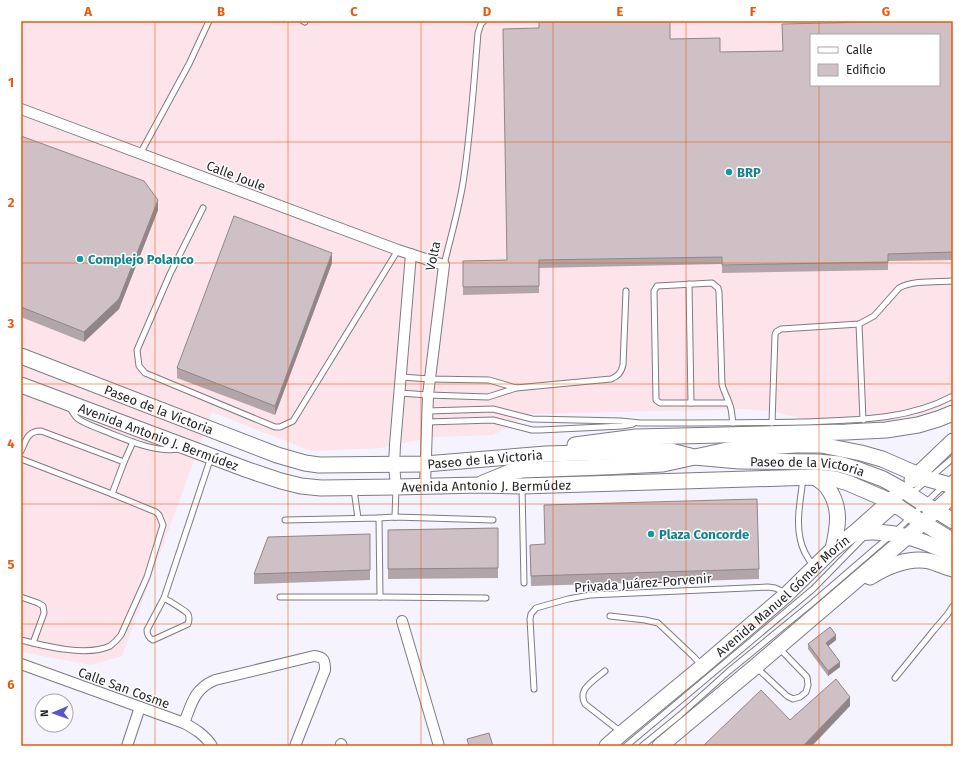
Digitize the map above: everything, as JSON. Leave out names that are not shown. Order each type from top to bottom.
[{"type":"main road","name":"Paseo de la Victoria","points":[[21,356],[292,460],[305,463],[319,465],[425,464],[546,454],[671,451],[694,457],[739,461],[818,462],[839,464],[883,479],[902,499],[930,507],[953,521]]},
{"type":"main road","name":"Avenida Antonio J. Bermúdez","points":[[21,385],[248,470],[302,486],[321,488],[479,485],[522,486],[809,476],[835,479],[902,499],[917,520],[953,541]]},
{"type":"main road","points":[[546,454],[580,444],[636,437],[886,430],[918,425],[938,419],[953,412]]},
{"type":"main road","name":"Avenida Manuel Gómez Morín","points":[[607,746],[624,739],[702,667],[787,594],[833,549],[902,499],[923,477],[935,459],[953,441]]},
{"type":"main road","points":[[479,485],[510,472],[522,470],[603,468],[663,464],[727,450],[795,445],[821,445],[861,453],[882,459],[923,477],[951,485],[843,592],[660,746]]},
{"type":"main road","points":[[809,476],[827,486],[833,497],[838,513],[838,526],[833,549]]},
{"type":"main road","points":[[853,534],[870,532],[901,535],[936,547],[953,555]]},
{"type":"main road","points":[[843,592],[892,565],[915,560],[930,561],[953,569]]},
{"type":"street","name":"Calle Joule","points":[[21,109],[398,250],[444,265]]},
{"type":"street","name":"Volta","points":[[396,487],[394,465],[411,254]]},
{"type":"street","name":"Volta","points":[[425,486],[428,396],[444,265]]},
{"type":"street","points":[[402,621],[439,746]]},
{"type":"street","points":[[184,723],[195,696],[207,683],[314,656],[320,656],[324,659],[325,670],[295,746]]},
{"type":"street","name":"Calle San Cosme","points":[[21,664],[184,723],[199,732],[209,741],[212,746]]},
{"type":"street","points":[[127,746],[140,708]]},
{"type":"lane","points":[[140,154],[189,64],[209,21]]},
{"type":"lane","name":"Volta","points":[[444,265],[464,177],[478,33],[481,24],[484,21]]},
{"type":"lane","points":[[203,208],[170,274],[137,350],[139,366],[145,373],[275,427],[280,427],[293,421],[398,250]]},
{"type":"lane","points":[[772,423],[776,332],[781,330],[859,324],[874,316],[899,288],[903,286],[911,283],[953,281]]},
{"type":"lane","points":[[729,403],[660,403],[656,400],[654,291],[657,286],[712,283],[718,288],[722,384],[732,410],[733,423]]},
{"type":"lane","points":[[689,284],[691,403]]},
{"type":"lane","points":[[400,393],[428,396],[488,397],[516,388],[611,379],[616,377],[621,372],[624,365],[626,291]]},
{"type":"lane","points":[[859,324],[863,420]]},
{"type":"lane","points":[[401,377],[489,380],[516,388]]},
{"type":"lane","points":[[427,411],[493,410],[532,419],[772,423],[863,420],[895,416],[924,409],[953,396]]},
{"type":"lane","points":[[66,402],[77,418],[92,426],[133,442],[158,449],[171,450],[188,447]]},
{"type":"lane","points":[[426,422],[493,420],[532,430],[540,430],[622,426],[640,422]]},
{"type":"lane","points":[[21,451],[29,434],[36,431],[41,431],[124,462]]},
{"type":"lane","points":[[112,494],[133,442]]},
{"type":"lane","points":[[164,598],[187,612],[189,616],[188,624],[153,640],[147,634],[147,630],[164,598],[212,456]]},
{"type":"lane","points":[[923,477],[953,458]]},
{"type":"lane","points":[[21,459],[156,512],[163,524],[147,577],[121,636],[110,645],[91,650],[78,650],[46,646],[21,640]]},
{"type":"lane","points":[[809,476],[799,521],[800,538],[805,555],[814,567]]},
{"type":"lane","points":[[522,486],[524,583]]},
{"type":"lane","points":[[395,517],[396,487]]},
{"type":"lane","points":[[354,488],[358,518]]},
{"type":"lane","points":[[605,670],[585,688],[583,698],[585,704],[624,739],[813,589],[902,499]]},
{"type":"lane","points":[[285,520],[395,517],[493,520]]},
{"type":"lane","points":[[379,518],[380,597]]},
{"type":"lane","points":[[642,746],[729,671],[811,604],[901,535]]},
{"type":"lane","name":"Privada Juárez-Porvenir","points":[[534,689],[530,619],[531,614],[536,608],[590,595],[605,594],[768,587],[775,588],[787,594]]},
{"type":"lane","points":[[21,597],[43,606],[44,613],[33,643]]},
{"type":"lane","points":[[280,597],[486,598]]},
{"type":"lane","points":[[895,678],[953,606]]},
{"type":"lane","points":[[610,616],[658,623],[694,657],[702,667]]},
{"type":"lane","points":[[756,666],[787,696],[793,699],[800,697],[806,692],[808,684],[807,677],[778,647]]},
{"type":"shaded area","points":[[21,21],[953,21],[953,401],[917,419],[843,428],[770,411],[741,409],[532,414],[493,435],[434,437],[380,448],[311,451],[212,412],[122,656],[91,665],[21,652]]},
{"type":"building","name":"BRP","points":[[539,21],[670,21],[670,39],[720,38],[720,52],[783,51],[782,24],[953,21],[953,252],[888,254],[888,262],[722,265],[722,257],[539,260],[539,286],[463,287],[463,261],[507,260],[503,29],[539,28]]},
{"type":"building","name":"Complejo Polanco","points":[[21,136],[144,181],[158,200],[119,299],[84,332],[21,307]]},
{"type":"building","points":[[234,216],[332,253],[275,406],[177,368]]},
{"type":"building","name":"Plaza Concorde","points":[[757,499],[759,569],[531,576],[530,545],[545,544],[544,505]]},
{"type":"building","points":[[498,528],[498,568],[388,569],[388,530]]},
{"type":"building","points":[[370,534],[370,570],[254,574],[268,537]]},
{"type":"building","points":[[830,627],[836,635],[826,643],[840,662],[828,671],[808,644]]},
{"type":"building","points":[[836,679],[850,697],[803,746],[703,746],[761,690],[790,720]]},
{"type":"building","points":[[489,733],[493,746],[469,746],[467,739]]},
{"type":"place","name":"BRP","points":[[729,172]]},
{"type":"place","name":"Complejo Polanco","points":[[80,259]]},
{"type":"place","name":"Plaza Concorde","points":[[651,534]]}]
